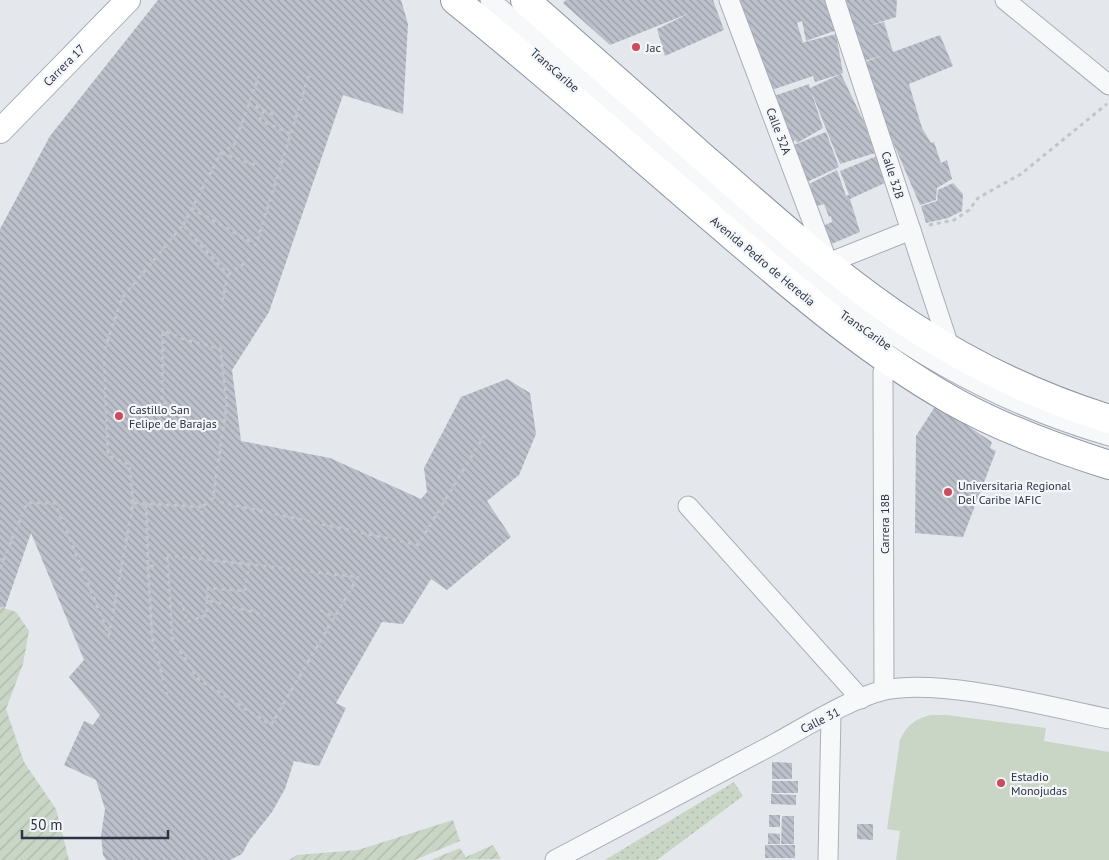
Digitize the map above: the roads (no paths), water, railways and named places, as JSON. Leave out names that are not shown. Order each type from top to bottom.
[{"type":"highway","name":"Avenida Pedro de Heredia","points":[[455,0],[793,288],[888,359],[952,400],[980,414],[1077,455],[1109,465]]},
{"type":"highway","points":[[536,4],[756,203],[828,263],[911,325],[950,349],[1026,388],[1109,420]]},
{"type":"main road","name":"Carrera 17","points":[[0,130],[128,0]]},
{"type":"street","name":"TransCaribe","points":[[473,0],[779,264],[845,316],[914,363],[980,401],[1028,422],[1109,452]]},
{"type":"street","name":"TransCaribe","points":[[490,0],[752,222],[873,321],[995,394],[1054,418],[1109,436]]},
{"type":"street","name":"Calle 32A","points":[[729,0],[828,263]]},
{"type":"street","name":"Calle 32B","points":[[835,0],[950,349]]},
{"type":"street","points":[[1006,0],[1109,86]]},
{"type":"street","points":[[828,263],[911,230]]},
{"type":"street","name":"Carrera 18B","points":[[884,690],[883,372],[888,359]]},
{"type":"street","points":[[688,506],[861,699]]},
{"type":"street","name":"Calle 31","points":[[555,860],[831,714],[884,690],[916,688],[984,694],[1109,719]]},
{"type":"street","points":[[828,860],[831,714]]},
{"type":"place","name":"Jac","points":[[636,47]]},
{"type":"place","name":"Castillo San Felipe de Barajas","points":[[119,416]]},
{"type":"place","name":"Universitaria Regional Del Caribe IAFIC","points":[[948,492]]},
{"type":"place","name":"Estadio Monojudas","points":[[1001,783]]}]
